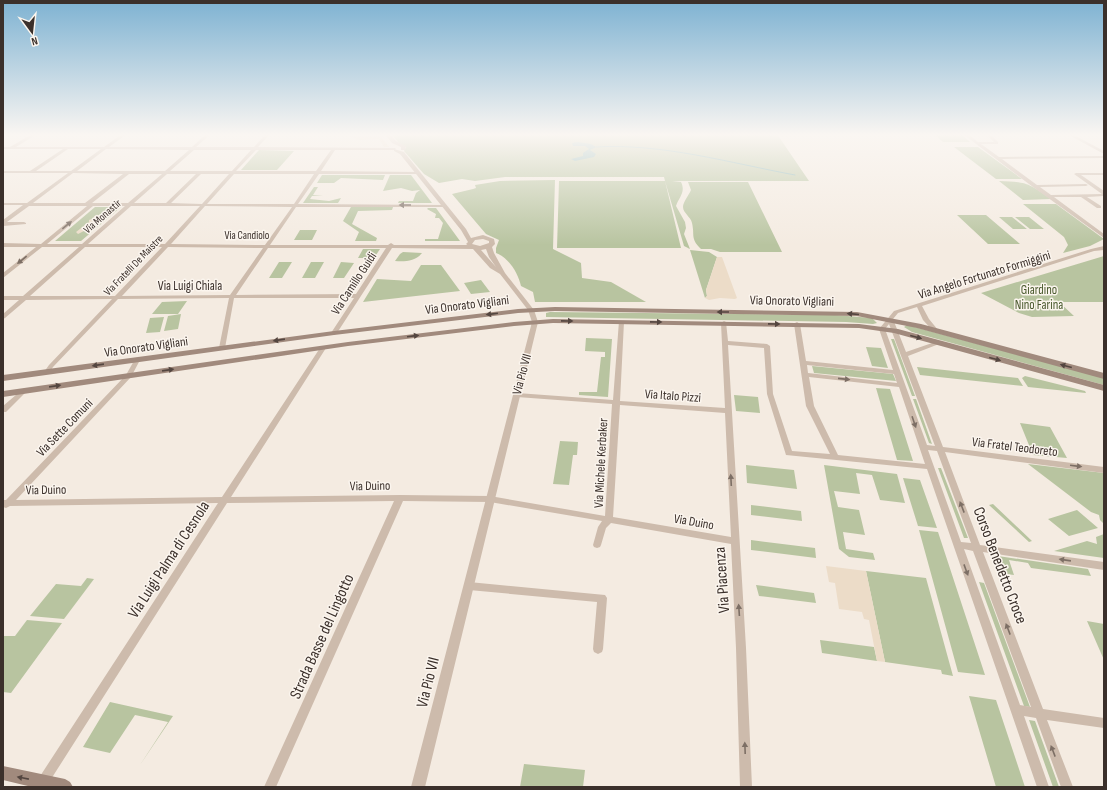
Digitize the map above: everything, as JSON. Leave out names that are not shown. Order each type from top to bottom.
[{"type":"main road","name":"Via Onorato Vigliani","points":[[3,378],[334,333],[531,310],[822,312],[857,314],[891,320],[936,331],[1104,376]]},
{"type":"main road","name":"Via Onorato Vigliani","points":[[3,394],[323,348],[534,326],[621,322],[797,324],[859,326],[882,329],[895,331],[1104,388]]},
{"type":"main road","points":[[3,773],[41,784],[65,787]]},
{"type":"street","points":[[1014,171],[1104,236]]},
{"type":"street","points":[[3,172],[418,173],[464,230],[472,244],[492,267],[502,273],[531,310],[534,326]]},
{"type":"street","points":[[3,223],[73,172]]},
{"type":"street","points":[[3,276],[128,172]]},
{"type":"street","name":"Via Monastir","points":[[3,317],[166,172]]},
{"type":"street","points":[[168,204],[200,172]]},
{"type":"street","name":"Via Fratelli De Maistre","points":[[47,372],[50,366],[234,172]]},
{"type":"street","points":[[222,348],[232,296],[318,172]]},
{"type":"street","points":[[1104,174],[1076,174],[1104,194]]},
{"type":"street","points":[[1035,186],[1086,185]]},
{"type":"street","points":[[1049,196],[1104,194]]},
{"type":"street","points":[[1081,195],[1099,207]]},
{"type":"street","points":[[3,204],[444,206]]},
{"type":"street","points":[[464,230],[480,238],[492,240],[493,242],[489,246],[490,253],[500,266],[502,273]]},
{"type":"street","points":[[472,244],[480,238]]},
{"type":"street","points":[[472,244],[489,246]]},
{"type":"street","name":"Via Candiolo","points":[[3,245],[452,246],[472,244]]},
{"type":"street","name":"Via Camillo Guidi","points":[[334,333],[391,245]]},
{"type":"street","name":"Via Angelo Fortunato Formiggini","points":[[891,320],[896,312],[1093,250],[1104,248]]},
{"type":"street","name":"Via Angelo Fortunato Formiggini","points":[[1086,253],[1104,252]]},
{"type":"street","name":"Via Luigi Chiala","points":[[24,298],[357,296]]},
{"type":"street","points":[[3,298],[24,298]]},
{"type":"street","points":[[919,305],[926,320],[936,331]]},
{"type":"street","points":[[891,320],[882,329],[1043,787]]},
{"type":"street","name":"Corso Benedetto Croce","points":[[891,320],[978,548],[1066,787]]},
{"type":"street","points":[[616,403],[621,322]]},
{"type":"street","name":"Via Piacenza","points":[[724,323],[734,541],[741,648],[746,787]]},
{"type":"street","name":"Via Onorato Vigliani","points":[[797,324],[810,406],[836,458]]},
{"type":"street","name":"Via Pio VII","points":[[418,787],[490,499],[494,486],[496,485],[534,326]]},
{"type":"street","name":"Via Pio VII","points":[[494,486],[492,484],[534,326]]},
{"type":"street","points":[[725,343],[767,346],[770,394],[789,453],[930,467]]},
{"type":"street","points":[[904,355],[937,343]]},
{"type":"street","name":"Via Luigi Palma di Cesnola","points":[[41,784],[323,348]]},
{"type":"street","name":"Via Sette Comuni","points":[[4,504],[129,376],[137,360]]},
{"type":"street","points":[[803,363],[897,372]]},
{"type":"street","points":[[805,375],[901,385]]},
{"type":"street","points":[[3,410],[25,390]]},
{"type":"street","name":"Via Italo Pizzi","points":[[517,395],[728,411]]},
{"type":"street","name":"Via Michele Kerbaker","points":[[597,545],[602,527],[609,519],[616,403]]},
{"type":"street","name":"Via Fratel Teodoreto","points":[[923,447],[1104,470]]},
{"type":"street","name":"Via Duino","points":[[4,504],[400,498],[490,499],[734,541]]},
{"type":"street","name":"Strada Basse del Lingotto","points":[[270,787],[400,498]]},
{"type":"street","points":[[958,545],[1104,566]]},
{"type":"street","points":[[469,586],[602,598],[598,649]]},
{"type":"street","points":[[1016,710],[1038,712],[1104,723]]},
{"type":"green space","points":[[421,171],[802,171],[809,181],[672,181],[681,182],[683,189],[676,206],[685,222],[686,228],[684,234],[690,249],[684,246],[664,177],[505,177],[475,181],[462,179],[439,183]]},
{"type":"green space","points":[[985,171],[1011,171],[1022,179],[996,179]]},
{"type":"green space","points":[[322,175],[385,175],[383,180],[341,178],[334,183],[317,183]]},
{"type":"green space","points":[[390,175],[411,175],[432,203],[398,203],[399,201],[413,201],[416,193],[420,190],[412,191],[401,188],[383,191]]},
{"type":"green space","points":[[555,180],[553,249],[581,263],[582,278],[611,282],[646,302],[535,302],[533,292],[521,286],[518,276],[509,262],[501,255],[496,253],[499,240],[486,234],[452,194],[476,188],[475,185],[500,181]]},
{"type":"green space","points":[[559,181],[665,181],[681,248],[557,248]]},
{"type":"green space","points":[[999,181],[1027,184],[1051,199],[1023,200]]},
{"type":"green space","points":[[688,182],[748,182],[782,252],[720,252],[711,249],[701,249],[695,242],[691,221],[683,209],[684,203],[691,190]]},
{"type":"green space","points":[[314,187],[318,187],[313,195],[323,195],[312,196],[310,199],[329,201],[341,198],[338,203],[303,203]]},
{"type":"green space","points":[[1023,204],[1056,204],[1104,239],[1090,246],[1063,253],[1068,245],[1064,237]]},
{"type":"green space","points":[[95,207],[121,207],[81,241],[55,241]]},
{"type":"green space","points":[[351,207],[393,207],[392,210],[358,211],[352,224],[377,238],[376,241],[355,241],[359,232],[343,221]]},
{"type":"green space","points":[[436,208],[460,241],[425,241],[425,239],[438,239],[443,223],[439,218],[435,218],[436,214],[427,209]]},
{"type":"green space","points":[[957,215],[986,215],[1020,244],[988,244]]},
{"type":"green space","points":[[999,217],[1012,217],[1027,229],[1013,229]]},
{"type":"green space","points":[[1015,217],[1029,217],[1044,229],[1030,229]]},
{"type":"green space","points":[[300,230],[317,230],[312,240],[294,240]]},
{"type":"green space","points":[[363,249],[380,249],[374,258],[358,258]]},
{"type":"green space","points":[[690,250],[709,252],[717,257],[706,290],[707,296],[705,298]]},
{"type":"green space","points":[[403,252],[422,253],[417,258],[395,261]]},
{"type":"green space","name":"Giardino Nino Farina","points":[[1104,256],[1104,302],[1059,302],[1074,316],[1032,317],[1019,313],[981,293]]},
{"type":"green space","points":[[279,262],[292,262],[282,278],[269,278]]},
{"type":"green space","points":[[311,262],[324,262],[315,278],[302,278]]},
{"type":"green space","points":[[341,262],[354,263],[344,278],[333,278]]},
{"type":"green space","points":[[421,265],[441,265],[460,291],[363,302],[377,279],[411,281]]},
{"type":"green space","points":[[481,280],[490,292],[471,294],[464,283]]},
{"type":"green space","points":[[187,301],[178,314],[152,314],[162,302]]},
{"type":"green space","points":[[546,313],[835,315],[872,318],[877,323],[546,317]]},
{"type":"green space","points":[[181,314],[178,329],[164,331],[168,316]]},
{"type":"green space","points":[[164,317],[160,332],[146,333],[150,318]]},
{"type":"green space","points":[[907,325],[1104,378],[1104,385],[912,332],[904,327]]},
{"type":"green space","points":[[586,338],[612,339],[608,397],[579,395],[579,392],[597,392],[601,357],[605,357],[605,352],[585,351]]},
{"type":"green space","points":[[891,339],[894,339],[915,396],[912,396]]},
{"type":"green space","points":[[866,347],[881,348],[888,368],[872,366]]},
{"type":"green space","points":[[812,366],[893,374],[896,381],[814,373]]},
{"type":"green space","points":[[917,367],[1018,378],[1023,386],[920,375]]},
{"type":"green space","points":[[1025,376],[1085,391],[1086,393],[1028,387],[1022,378]]},
{"type":"green space","points":[[876,388],[890,389],[913,461],[897,460]]},
{"type":"green space","points":[[734,395],[758,397],[760,413],[736,411]]},
{"type":"green space","points":[[913,399],[916,399],[932,444],[929,443]]},
{"type":"green space","points":[[1020,423],[1050,427],[1067,458],[1033,455]]},
{"type":"green space","points":[[560,441],[578,442],[577,455],[573,455],[569,485],[553,484]]},
{"type":"green space","points":[[1028,464],[1104,473],[1104,524],[1100,520],[1099,515],[1091,512]]},
{"type":"green space","points":[[746,465],[794,470],[797,489],[747,483]]},
{"type":"green space","points":[[824,465],[897,474],[905,503],[880,500],[872,475],[856,473],[860,494],[834,491],[838,507],[859,510],[865,535],[843,532],[846,549],[873,553],[875,560],[849,557],[839,549]]},
{"type":"green space","points":[[938,468],[941,468],[968,538],[964,538]]},
{"type":"green space","points":[[903,478],[920,480],[937,528],[918,526]]},
{"type":"green space","points":[[993,504],[1032,541],[1029,542],[989,505]]},
{"type":"green space","points":[[751,505],[801,511],[802,521],[751,515]]},
{"type":"green space","points":[[1077,510],[1098,528],[1069,536],[1048,519]]},
{"type":"green space","points":[[919,530],[938,532],[985,675],[958,672]]},
{"type":"green space","points":[[1104,534],[1104,558],[1054,551],[1087,541],[1097,544],[1096,537]]},
{"type":"green space","points":[[751,540],[815,548],[816,558],[751,550]]},
{"type":"green space","points":[[991,555],[1088,569],[1091,576],[1031,568],[1028,563],[1009,560],[1014,575],[999,573]]},
{"type":"green space","points":[[866,571],[926,578],[953,676],[942,674],[941,670],[885,662]]},
{"type":"green space","points":[[87,578],[94,579],[64,619],[30,616],[56,584],[81,586]]},
{"type":"green space","points":[[979,582],[984,583],[1030,707],[1024,706]]},
{"type":"green space","points":[[756,585],[814,593],[816,603],[759,596]]},
{"type":"green space","points":[[27,620],[62,623],[11,693],[3,692],[3,636],[15,636]]},
{"type":"green space","points":[[1087,621],[1104,624],[1104,660]]},
{"type":"green space","points":[[820,640],[874,647],[877,661],[822,653]]},
{"type":"green space","points":[[969,696],[996,700],[1025,787],[996,787]]},
{"type":"green space","points":[[110,702],[173,716],[140,765],[168,722],[135,715],[110,753],[83,747]]},
{"type":"green space","points":[[1029,720],[1035,721],[1059,787],[1053,787]]},
{"type":"green space","points":[[524,764],[585,770],[583,787],[520,787]]},
{"type":"shaded area","points":[[103,215],[86,230],[78,234],[76,232],[89,222],[89,220],[94,218],[94,216]]},
{"type":"shaded area","points":[[717,257],[722,257],[737,298],[735,299],[720,298],[709,300],[705,298],[707,296],[706,290]]},
{"type":"shaded area","points":[[826,566],[866,571],[885,662],[877,661],[869,620],[864,619],[862,612],[839,609],[835,583],[829,582]]},
{"type":"waterway","points":[[775,171],[795,175]]}]
